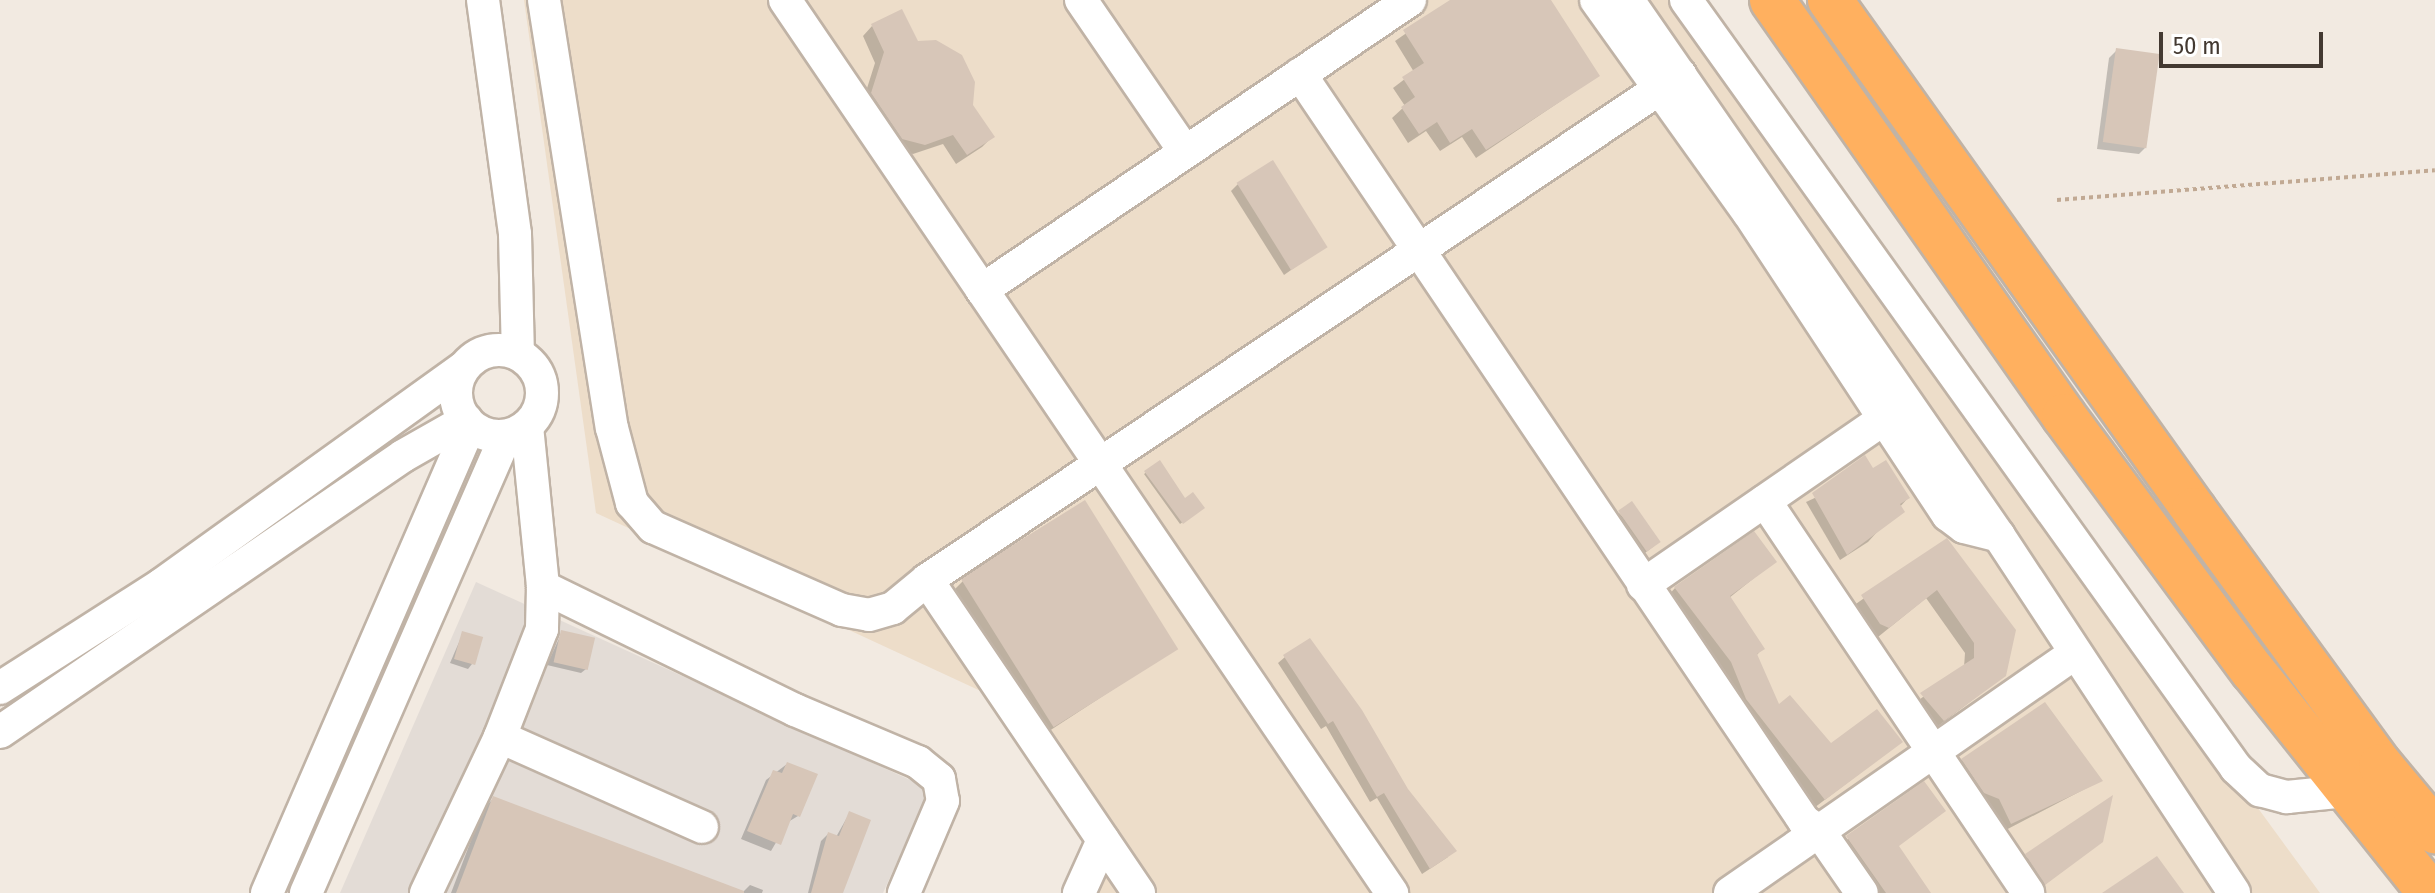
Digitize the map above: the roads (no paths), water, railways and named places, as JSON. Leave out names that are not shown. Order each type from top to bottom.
[{"type":"highway","points":[[1772,0],[2064,416],[2347,791],[2430,893]]},
{"type":"highway","points":[[1830,0],[2301,656],[2435,831]]},
{"type":"street","points":[[306,893],[517,431],[541,406],[542,382],[518,354],[515,234],[483,0]]},
{"type":"street","points":[[544,0],[612,428],[632,503],[653,527],[842,610],[869,615],[893,608],[927,580],[1670,81]]},
{"type":"street","points":[[785,0],[1392,893]]},
{"type":"street","points":[[1081,0],[1185,152]]},
{"type":"street","points":[[982,290],[1410,0]]},
{"type":"street","points":[[1596,0],[1670,81],[1999,536],[2234,893]]},
{"type":"street","points":[[1628,0],[1670,81],[1748,212],[1948,515],[1964,527],[1999,536]]},
{"type":"street","points":[[1686,0],[2236,768],[2260,790],[2287,797],[2347,791]]},
{"type":"street","points":[[1300,74],[1804,821],[1819,831],[1862,893]]},
{"type":"street","points":[[0,688],[161,585],[486,351],[518,354]]},
{"type":"street","points":[[267,893],[468,423],[456,392],[463,368]]},
{"type":"street","points":[[1643,585],[1884,419]]},
{"type":"street","points":[[0,732],[403,456],[468,423],[517,431]]},
{"type":"street","points":[[426,893],[500,737],[542,629],[543,587],[517,431]]},
{"type":"street","points":[[1765,501],[2028,893]]},
{"type":"street","points":[[927,580],[1139,893]]},
{"type":"street","points":[[543,587],[795,710],[918,762],[939,779],[943,801],[904,893]]},
{"type":"street","points":[[1730,893],[2074,654]]},
{"type":"street","points":[[500,737],[702,827]]},
{"type":"street","points":[[1079,893],[1103,840]]}]
